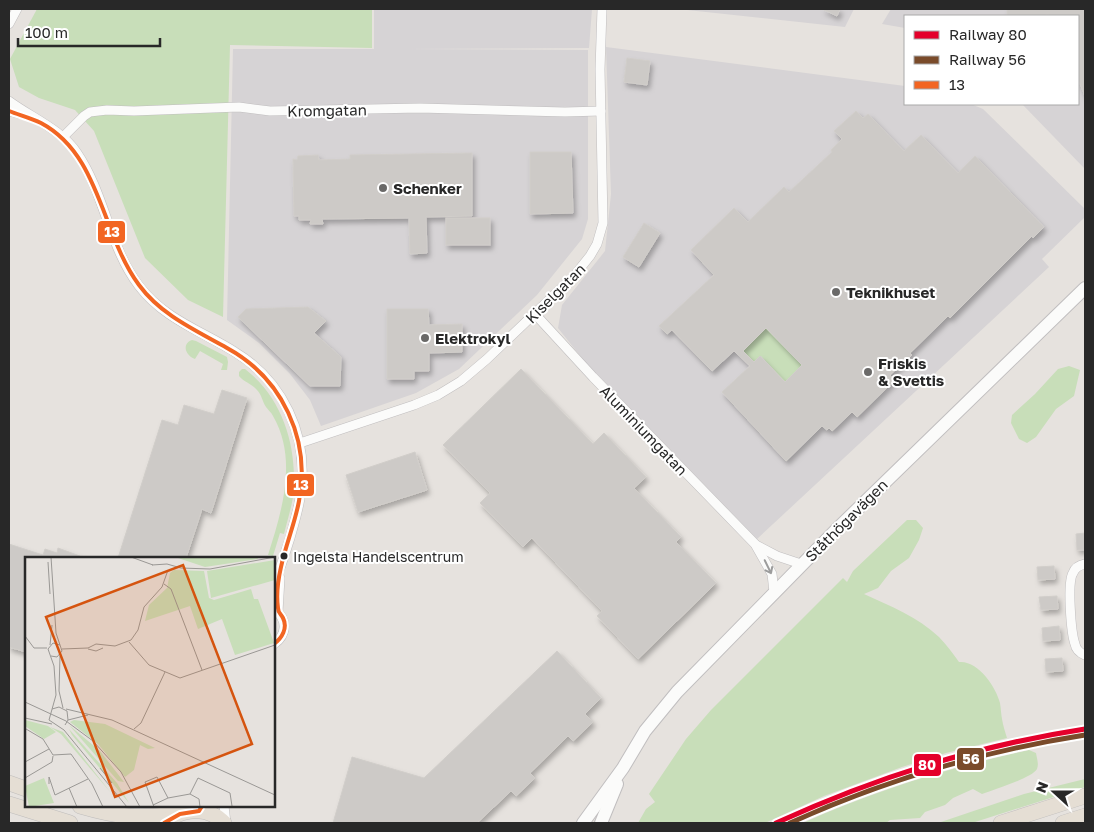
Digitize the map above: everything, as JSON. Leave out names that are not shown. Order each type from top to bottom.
[{"type":"highway","points":[[9,784],[25,789]]},
{"type":"highway","points":[[1001,823],[1085,796]]},
{"type":"highway","points":[[9,804],[70,823]]},
{"type":"highway","points":[[84,807],[126,817],[141,818],[187,812],[213,815],[225,823]]},
{"type":"highway","points":[[1063,823],[1085,816]]},
{"type":"main road","name":"Ståthögavägen","points":[[584,823],[623,768],[645,731],[677,692],[801,564],[1085,288]]},
{"type":"main road","name":"Ståthögavägen","points":[[601,823],[623,768]]},
{"type":"street","name":"Kiselgatan","points":[[300,443],[398,411],[438,395],[461,381],[535,314],[574,276],[590,256],[597,244],[604,223],[600,69],[602,9]]},
{"type":"street","points":[[9,24],[16,12]]},
{"type":"street","points":[[9,31],[16,12]]},
{"type":"street","points":[[9,101],[50,127],[63,137],[77,153],[83,163],[124,261],[144,293],[166,312],[233,351],[258,368],[280,394],[289,411],[300,443],[303,464],[302,491],[275,582]]},
{"type":"street","name":"Kromgatan","points":[[63,137],[90,112],[107,110],[134,111],[239,107],[270,111],[420,108],[565,112],[601,111]]},
{"type":"street","points":[[9,111],[34,118]]},
{"type":"street","name":"Aluminiumgatan","points":[[535,314],[593,377],[755,544],[772,574],[774,592]]},
{"type":"street","name":"Aluminiumgatan","points":[[755,544],[777,556],[801,564]]},
{"type":"street","points":[[1085,564],[1077,567],[1072,573],[1071,579],[1071,610],[1075,644],[1078,650],[1085,655]]},
{"type":"street","points":[[275,643],[280,639],[284,628],[284,622],[276,611],[280,569]]},
{"type":"street","points":[[224,807],[225,823]]},
{"type":"shaded area","points":[[374,9],[592,9],[589,48],[405,49],[588,50],[588,219],[582,239],[537,295],[459,369],[416,393],[321,426],[310,400],[290,374],[259,343],[227,320],[233,49],[374,49]]},
{"type":"shaded area","points":[[678,9],[854,9],[845,27]]},
{"type":"shaded area","points":[[891,9],[1085,9],[1085,169],[1023,105],[1079,105],[1079,15],[904,15],[904,28],[882,24]]},
{"type":"shaded area","points":[[606,47],[904,86],[904,105],[973,105],[983,109],[1085,209],[1085,217],[1042,259],[1049,267],[757,539],[585,362],[558,328],[562,305],[605,251],[611,194]]},
{"type":"green space","points":[[37,9],[372,9],[372,48],[230,45],[223,317],[188,300],[145,258],[94,131],[75,110],[39,98],[19,87],[10,59]]},
{"type":"green space","points":[[766,328],[802,365],[785,382],[761,356],[754,362],[743,351]]},
{"type":"green space","points":[[192,340],[227,357],[227,370],[221,370],[223,364],[200,351],[195,359],[189,355],[186,347]]},
{"type":"green space","points":[[1069,366],[1080,370],[1074,396],[1056,409],[1036,437],[1027,443],[1019,439],[1011,423],[1012,415],[1058,369]]},
{"type":"green space","points":[[245,369],[258,381],[270,395],[279,410],[286,426],[293,461],[293,497],[284,534],[280,533],[273,556],[268,555],[278,521],[285,485],[285,450],[281,433],[260,394],[239,376],[239,372]]},
{"type":"green space","points":[[907,520],[916,520],[923,528],[909,558],[891,571],[878,588],[864,594],[903,613],[931,630],[947,646],[959,662],[973,665],[985,676],[998,697],[1007,738],[946,753],[902,767],[824,796],[765,823],[638,823],[646,809],[655,802],[649,794],[686,739],[711,710],[843,578],[847,582],[853,571]]},
{"type":"green space","points":[[1029,750],[1036,753],[1038,765],[1037,769],[1028,776],[982,794],[973,789],[953,798],[945,805],[925,812],[920,818],[890,820],[886,823],[803,823],[886,790],[971,764]]},
{"type":"green space","points":[[1085,779],[1085,787],[972,823],[938,823],[1024,794]]},
{"type":"building","points":[[822,9],[840,9],[837,16]]},
{"type":"building","points":[[1007,9],[1085,9],[1085,96],[1079,81],[1079,15],[1007,15]]},
{"type":"building","points":[[627,58],[650,61],[647,85],[624,82]]},
{"type":"building","name":"Teknikhuset","points":[[856,111],[863,118],[868,114],[904,151],[921,135],[958,173],[975,156],[1044,227],[1033,238],[1032,236],[950,318],[948,316],[910,353],[912,355],[890,375],[895,380],[857,417],[852,412],[832,431],[822,426],[786,461],[722,392],[750,366],[734,351],[712,371],[672,330],[667,334],[659,326],[714,275],[691,250],[734,208],[748,222],[784,187],[789,192],[832,152],[831,150],[842,139],[834,131]],"holes":[[[766,328],[802,365],[785,382],[760,356],[754,362],[743,351]]]},
{"type":"building","points":[[530,152],[571,152],[573,213],[530,214]]},
{"type":"building","name":"Schenker","points":[[472,153],[472,216],[426,217],[427,253],[410,254],[409,218],[322,219],[323,224],[310,224],[311,220],[299,220],[299,216],[294,216],[293,159],[297,160],[298,156],[318,155],[319,160],[350,159],[350,155]]},
{"type":"building","points":[[446,218],[490,218],[490,245],[446,245]]},
{"type":"building","points":[[644,223],[660,233],[639,267],[623,257]]},
{"type":"building","points":[[308,307],[326,321],[314,333],[341,357],[340,386],[310,386],[238,317],[246,309]]},
{"type":"building","name":"Elektrokyl","points":[[387,309],[428,309],[429,325],[462,324],[462,352],[429,353],[429,371],[414,371],[414,379],[387,379]]},
{"type":"building","points":[[521,369],[593,444],[604,433],[646,477],[634,488],[681,537],[676,542],[716,583],[638,659],[597,616],[602,611],[532,538],[523,547],[480,503],[490,493],[443,445]]},
{"type":"building","points":[[222,390],[247,398],[211,513],[202,509],[186,557],[118,557],[162,420],[178,425],[184,405],[214,414]]},
{"type":"building","points":[[415,452],[427,490],[358,512],[346,475]]},
{"type":"building","points":[[1085,533],[1085,550],[1077,550],[1076,534]]},
{"type":"building","points":[[9,544],[43,555],[45,549],[57,553],[58,548],[80,556],[25,557],[25,652],[9,647]]},
{"type":"building","points":[[1054,566],[1055,579],[1038,580],[1037,567]]},
{"type":"building","points":[[1057,596],[1058,609],[1041,610],[1039,597]]},
{"type":"building","points":[[1059,626],[1060,640],[1043,641],[1042,628]]},
{"type":"building","points":[[557,651],[601,698],[585,714],[593,722],[573,741],[568,736],[530,773],[535,778],[516,796],[511,791],[477,823],[333,823],[352,757],[424,778]]},
{"type":"building","points":[[1062,658],[1063,671],[1046,672],[1045,659]]},
{"type":"rail line","name":"80","points":[[776,823],[851,791],[927,765],[1005,744],[1085,729]]},
{"type":"rail line","name":"56","points":[[790,823],[898,780],[1009,749],[1085,735]]},
{"type":"transit line","name":"13","points":[[9,111],[41,123],[61,137],[76,155],[88,175],[126,265],[148,296],[179,321],[246,361],[263,376],[277,393],[288,412],[296,433],[301,455],[302,478],[299,501],[278,582],[278,610],[285,625],[282,636],[275,643]]},
{"type":"transit line","name":"13","points":[[164,823],[180,814],[199,811],[201,807]]},
{"type":"place","name":"Schenker","points":[[383,188]]},
{"type":"place","name":"Teknikhuset","points":[[836,292]]},
{"type":"place","name":"Elektrokyl","points":[[425,338]]},
{"type":"place","name":"Friskis & Svettis","points":[[868,372]]},
{"type":"place","name":"Ingelsta Handelscentrum","points":[[284,556]]}]
